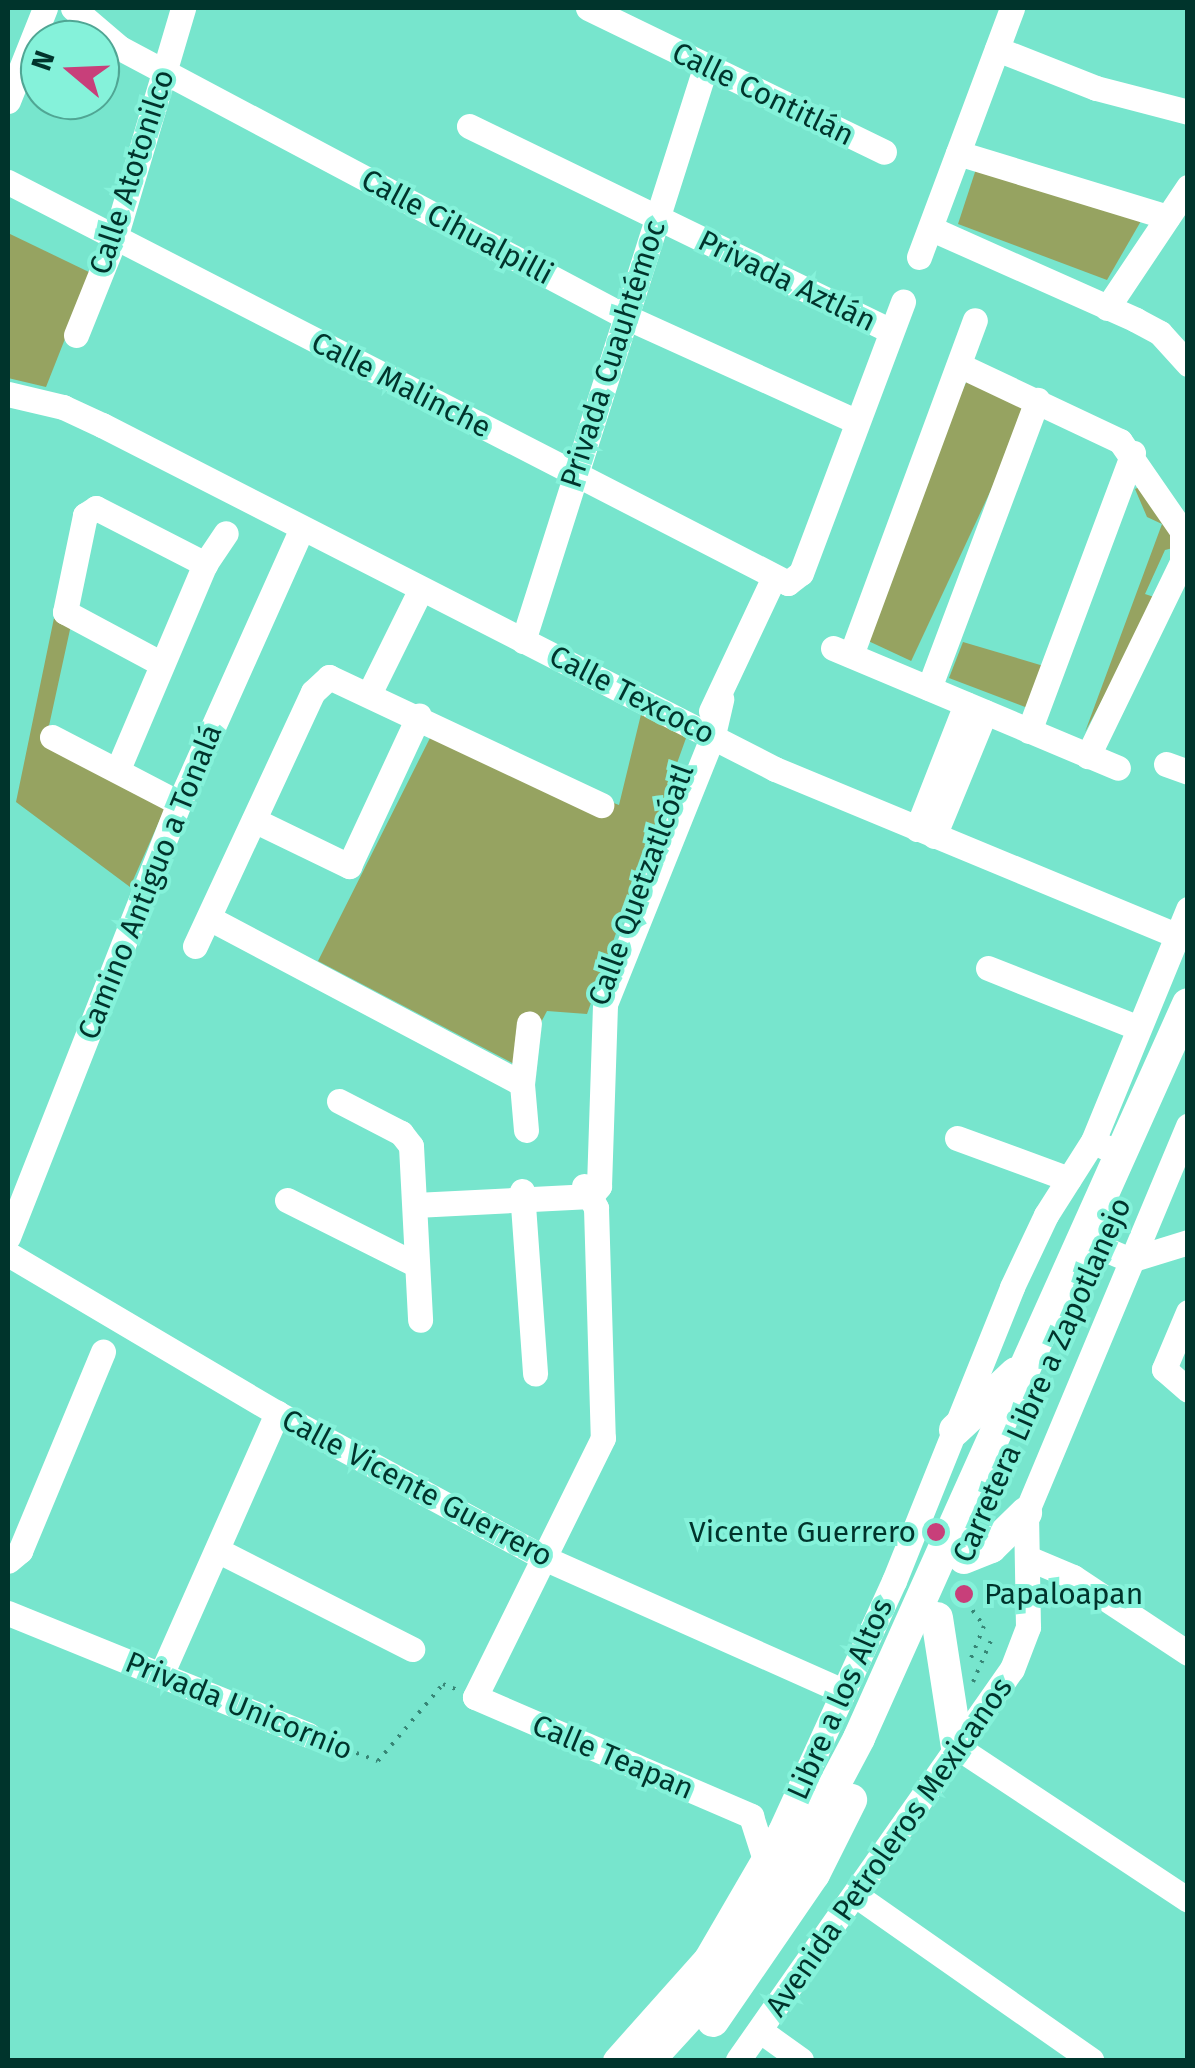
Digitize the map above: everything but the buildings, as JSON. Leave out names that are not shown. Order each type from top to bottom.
[{"type":"main road","name":"Carretera Libre a Zapotlanejo","points":[[649,2060],[714,1964],[794,1861],[1026,1363],[1107,1147],[1188,1004]]},
{"type":"main road","name":"Carretera Libre a Zapotlanejo","points":[[676,2060],[719,2014],[814,1874],[917,1598],[964,1558],[1115,1254],[1188,1054]]},
{"type":"main road","points":[[955,1430],[1026,1363]]},
{"type":"main road","points":[[964,1558],[991,1547],[1026,1513]]},
{"type":"main road","points":[[917,1598],[958,1747]]},
{"type":"street","points":[[8,101],[45,8]]},
{"type":"street","name":"Calle Cihualpilli","points":[[73,8],[107,40],[624,316],[856,421]]},
{"type":"street","name":"Calle Atotonilco","points":[[76,335],[116,238],[184,8]]},
{"type":"street","name":"Calle Contitlán","points":[[588,8],[704,68],[884,152]]},
{"type":"street","points":[[919,257],[1012,8]]},
{"type":"street","points":[[997,50],[1096,88],[1188,112]]},
{"type":"street","name":"Privada Cuauhtémoc","points":[[523,641],[704,68]]},
{"type":"street","name":"Privada Aztlán","points":[[468,126],[890,330]]},
{"type":"street","points":[[958,152],[1168,216]]},
{"type":"street","name":"Calle Malinche","points":[[8,182],[785,579]]},
{"type":"street","points":[[1107,308],[1188,187]]},
{"type":"street","points":[[932,229],[1160,333],[1187,369]]},
{"type":"street","name":"Calle Quetzatlcóatl","points":[[475,1697],[605,1426],[588,1191],[592,1166],[594,1003],[721,698],[785,579],[856,421],[903,302]]},
{"type":"street","points":[[975,320],[842,651],[1118,768]]},
{"type":"street","points":[[959,366],[1036,400],[1133,453],[1182,531],[1184,555],[1088,756]]},
{"type":"street","name":"Calle Texcoco","points":[[8,394],[63,407],[707,732],[926,832],[1176,935]]},
{"type":"street","points":[[929,688],[1036,400]]},
{"type":"street","points":[[1028,730],[1133,453]]},
{"type":"street","points":[[162,664],[65,612],[84,515],[96,508],[204,564]]},
{"type":"street","name":"Camino Antiguo a Tonalá","points":[[8,1237],[179,803],[301,530]]},
{"type":"street","points":[[118,769],[204,564],[226,533]]},
{"type":"street","points":[[378,695],[428,593]]},
{"type":"street","points":[[195,946],[320,682],[340,678],[600,805]]},
{"type":"street","points":[[926,832],[976,708]]},
{"type":"street","points":[[254,820],[349,866],[419,715]]},
{"type":"street","points":[[52,737],[179,803]]},
{"type":"street","name":"Carretera Libre a Zapotlanejo","points":[[1107,1147],[1139,1028],[1188,909]]},
{"type":"street","points":[[209,918],[522,1084]]},
{"type":"street","points":[[988,968],[1139,1028]]},
{"type":"street","points":[[526,1130],[522,1084],[529,1022]]},
{"type":"street","points":[[339,1101],[408,1139],[420,1320]]},
{"type":"street","points":[[1188,1125],[1146,1222],[1115,1254],[1026,1513],[1028,1558],[1073,1577],[1188,1654]]},
{"type":"street","points":[[957,1138],[1068,1179]]},
{"type":"street","name":"Libre a los Altos","points":[[616,2060],[714,1964],[806,1780],[843,1692],[917,1598],[955,1430],[1012,1287],[1068,1179],[1107,1147]]},
{"type":"street","points":[[415,1200],[588,1191]]},
{"type":"street","points":[[523,1196],[535,1374]]},
{"type":"street","points":[[287,1200],[417,1265]]},
{"type":"street","points":[[1115,1254],[1188,1242],[1146,1222]]},
{"type":"street","name":"Calle Vicente Guerrero","points":[[8,1254],[277,1412],[544,1558],[843,1692]]},
{"type":"street","points":[[1188,1312],[1164,1368],[1188,1390]]},
{"type":"street","points":[[8,1560],[20,1551],[104,1352]]},
{"type":"street","points":[[161,1675],[277,1412]]},
{"type":"street","points":[[216,1550],[412,1649]]},
{"type":"street","name":"Avenida Petroleros Mexicanos","points":[[738,2060],[762,2032],[1012,1669],[1028,1627],[1028,1558]]},
{"type":"street","name":"Privada Unicornio","points":[[8,1614],[308,1735]]},
{"type":"street","name":"Calle Teapan","points":[[475,1697],[751,1816]]},
{"type":"street","points":[[958,1747],[1188,1900]]},
{"type":"street","points":[[764,1860],[751,1816],[806,1780]]},
{"type":"street","points":[[857,1896],[1091,2060]]},
{"type":"street","points":[[762,2032],[801,2060]]},
{"type":"path","name":"Privada Unicornio","points":[[308,1735],[378,1761],[444,1684]]},
{"type":"green space","points":[[976,169],[1141,221],[1107,280],[958,224]]},
{"type":"green space","points":[[8,233],[91,273],[46,387],[8,378]]},
{"type":"green space","points":[[970,374],[1032,403],[911,661],[850,632]]},
{"type":"green space","points":[[1146,484],[1181,546],[1165,550],[1145,594],[1157,598],[1085,732],[1162,524],[1147,517],[1135,489]]},
{"type":"green space","points":[[54,618],[71,625],[47,735],[166,806],[130,887],[16,802]]},
{"type":"green space","points":[[963,642],[1047,667],[1033,710],[949,678]]},
{"type":"green space","points":[[644,702],[690,727],[587,1014],[547,1011],[518,1066],[318,961],[432,734],[619,805]]},
{"type":"place","name":"Vicente Guerrero","points":[[936,1532]]},
{"type":"place","name":"Papaloapan","points":[[964,1594]]}]
